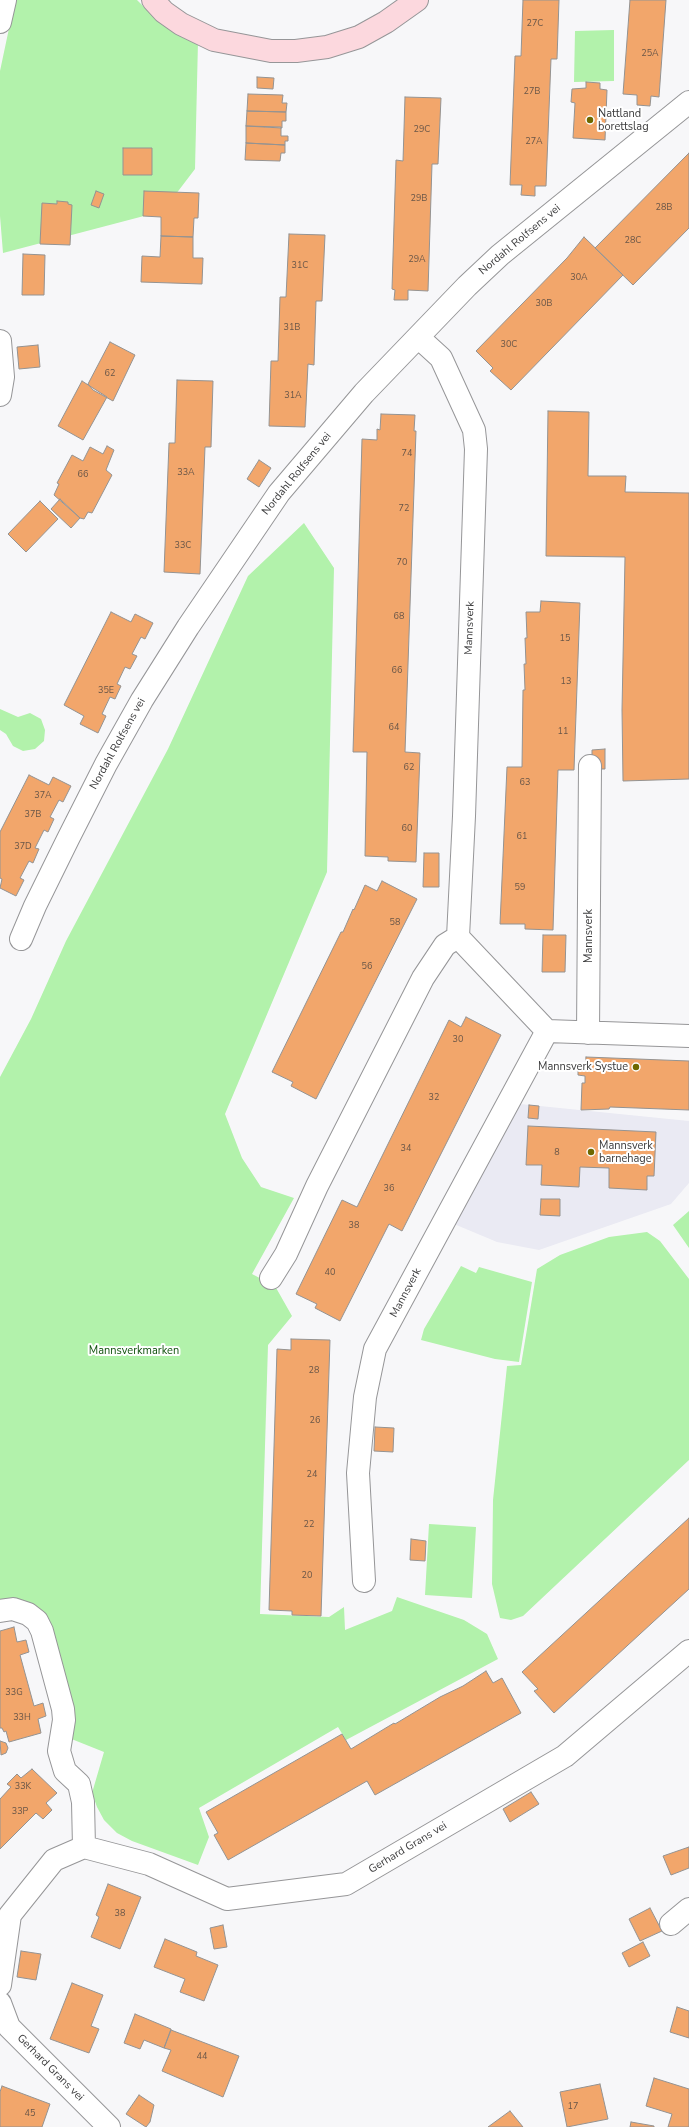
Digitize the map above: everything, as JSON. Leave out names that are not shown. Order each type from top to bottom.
[{"type":"street","points":[[0,22],[5,0]]},
{"type":"street","points":[[153,0],[164,12],[181,24],[214,40],[271,51],[296,51],[326,47],[360,37],[386,22],[417,0]]},
{"type":"street","name":"Nordahl Rolfsens vei","points":[[22,939],[35,906],[106,764],[142,700],[188,627],[279,493],[364,393],[500,255],[689,102]]},
{"type":"street","name":"Mannsverk","points":[[418,337],[442,358],[474,430],[476,449],[464,816],[458,937]]},
{"type":"street","points":[[0,341],[3,377],[0,395]]},
{"type":"street","name":"Mannsverk","points":[[588,1033],[590,766]]},
{"type":"street","points":[[271,1278],[286,1254],[317,1186],[423,978],[445,945],[458,937],[547,1032],[689,1036]]},
{"type":"street","name":"Mannsverk","points":[[364,1581],[358,1473],[365,1397],[375,1349],[547,1032]]},
{"type":"street","points":[[0,1610],[13,1609],[28,1614],[37,1622],[42,1631],[63,1709],[64,1720],[59,1751],[65,1771],[79,1784],[83,1802],[84,1847],[54,1860],[10,1915],[0,1985]]},
{"type":"street","name":"Gerhard Grans vei","points":[[84,1847],[149,1864],[228,1899],[346,1884],[565,1756],[689,1651]]},
{"type":"street","points":[[671,1924],[689,1909]]},
{"type":"street","name":"Gerhard Grans vei","points":[[0,2003],[9,2027],[109,2127]]},
{"type":"shaded area","name":"Mannsverk barnehage","points":[[520,1104],[689,1121],[689,1183],[671,1204],[539,1250],[497,1242],[454,1224]]},
{"type":"green space","points":[[15,0],[137,0],[154,17],[198,41],[195,169],[163,211],[3,253],[0,216],[0,71]]},
{"type":"green space","points":[[614,30],[614,81],[574,82],[575,31]]},
{"type":"green space","name":"Mannsverkmarken","points":[[304,523],[334,568],[327,872],[225,1114],[242,1158],[261,1187],[294,1198],[252,1274],[275,1286],[292,1316],[268,1345],[260,1614],[329,1617],[344,1607],[345,1630],[392,1611],[397,1597],[464,1620],[487,1634],[498,1659],[346,1740],[338,1727],[199,1808],[209,1837],[198,1865],[132,1841],[117,1833],[104,1820],[92,1793],[104,1752],[69,1738],[54,1647],[0,1603],[0,1077],[31,1019],[66,941],[168,749],[248,576]]},
{"type":"green space","points":[[0,709],[18,717],[30,713],[41,719],[45,730],[44,741],[35,749],[23,751],[13,746],[6,734],[0,730]]},
{"type":"green space","points":[[689,1211],[689,1248],[673,1225]]},
{"type":"green space","points":[[647,1232],[660,1241],[689,1279],[689,1460],[523,1616],[511,1620],[500,1618],[492,1584],[493,1500],[507,1366],[521,1365],[537,1269],[560,1255],[609,1237]]},
{"type":"green space","points":[[461,1266],[476,1273],[479,1267],[532,1282],[519,1362],[495,1359],[421,1340],[424,1329]]},
{"type":"green space","points":[[429,1524],[476,1527],[472,1598],[425,1595]]},
{"type":"building","points":[[523,0],[559,0],[557,59],[551,59],[546,186],[535,186],[535,196],[521,195],[522,185],[510,185],[515,56],[521,56]]},
{"type":"building","points":[[630,0],[666,0],[659,97],[651,96],[650,106],[637,105],[637,95],[623,94]]},
{"type":"building","points":[[257,77],[274,78],[273,89],[257,88]]},
{"type":"building","name":"Nattland borettslag","points":[[586,82],[600,83],[600,89],[607,90],[605,140],[573,138],[575,103],[571,102],[572,89],[586,88]]},
{"type":"building","points":[[248,94],[283,95],[282,103],[287,103],[286,112],[247,111]]},
{"type":"building","points":[[405,97],[441,98],[438,164],[432,164],[428,291],[408,290],[408,300],[394,300],[395,290],[392,289],[396,160],[403,161]]},
{"type":"building","points":[[247,111],[286,112],[286,121],[282,121],[282,128],[246,126]]},
{"type":"building","points":[[246,126],[281,127],[281,136],[288,136],[288,141],[285,141],[285,145],[246,143]]},
{"type":"building","points":[[246,143],[285,145],[285,153],[281,153],[280,161],[245,160]]},
{"type":"building","points":[[123,148],[152,148],[152,175],[123,175]]},
{"type":"building","points":[[689,153],[689,228],[633,285],[595,248]]},
{"type":"building","points":[[96,191],[104,194],[99,208],[91,205]]},
{"type":"building","points":[[144,191],[199,193],[198,218],[194,218],[193,237],[161,236],[161,217],[143,216]]},
{"type":"building","points":[[57,201],[68,202],[68,204],[72,205],[70,245],[40,244],[42,203],[57,204]]},
{"type":"building","points":[[289,234],[325,235],[322,301],[316,301],[314,365],[308,364],[305,427],[269,426],[271,361],[278,361],[280,297],[286,297]]},
{"type":"building","points":[[161,236],[193,237],[193,258],[203,258],[202,284],[141,282],[142,256],[160,257]]},
{"type":"building","points":[[584,237],[623,275],[511,390],[490,371],[493,368],[476,351],[567,258]]},
{"type":"building","points":[[23,254],[45,255],[44,295],[22,295]]},
{"type":"building","points":[[110,342],[135,355],[113,401],[93,390],[88,384]]},
{"type":"building","points":[[38,345],[40,367],[19,369],[17,347]]},
{"type":"building","points":[[177,380],[213,381],[211,447],[205,447],[200,574],[164,572],[169,443],[175,443]]},
{"type":"building","points":[[82,381],[107,397],[83,440],[58,426]]},
{"type":"building","points":[[548,411],[589,412],[588,476],[626,476],[625,492],[689,493],[689,779],[623,781],[622,710],[625,557],[546,556]]},
{"type":"building","points":[[381,414],[415,415],[414,431],[416,431],[405,752],[420,753],[416,862],[388,861],[388,857],[365,856],[367,752],[353,752],[362,439],[377,440],[377,429],[380,430]]},
{"type":"building","points":[[107,446],[114,450],[106,470],[112,475],[92,513],[88,512],[84,519],[80,518],[54,495],[59,484],[57,483],[72,455],[83,461],[90,447],[103,454]]},
{"type":"building","points":[[259,460],[271,468],[259,487],[247,479]]},
{"type":"building","points":[[60,499],[80,518],[71,528],[51,509]]},
{"type":"building","points":[[40,501],[58,519],[26,552],[8,534]]},
{"type":"building","points":[[541,601],[580,603],[574,770],[558,770],[553,930],[525,929],[525,924],[500,924],[507,767],[522,767],[523,690],[525,690],[524,664],[526,664],[525,638],[527,638],[526,612],[540,612]]},
{"type":"building","points":[[111,612],[131,622],[135,614],[153,623],[145,639],[141,637],[132,654],[137,656],[130,669],[125,667],[117,684],[121,686],[115,699],[110,697],[102,714],[106,716],[98,733],[80,724],[84,716],[64,705]]},
{"type":"building","points":[[605,749],[605,769],[592,769],[592,750]]},
{"type":"building","points":[[29,775],[49,785],[53,777],[71,786],[63,802],[59,800],[50,817],[54,819],[48,832],[44,830],[35,848],[39,849],[33,863],[29,861],[20,878],[24,880],[16,896],[0,888],[2,879],[0,878],[0,832]]},
{"type":"building","points":[[424,853],[439,853],[439,887],[423,887]]},
{"type":"building","points":[[382,881],[417,899],[316,1099],[291,1086],[293,1082],[272,1072],[341,932],[343,932],[353,909],[354,910],[365,885],[377,891]]},
{"type":"building","points":[[543,935],[566,935],[565,972],[542,972]]},
{"type":"building","points":[[466,1017],[501,1035],[402,1231],[389,1224],[340,1321],[315,1308],[317,1304],[296,1294],[342,1200],[357,1207],[449,1020],[461,1027]]},
{"type":"building","points":[[586,1057],[689,1061],[689,1110],[610,1107],[609,1109],[581,1110],[582,1083],[585,1083],[585,1076],[578,1075],[578,1067],[585,1068]]},
{"type":"building","points":[[529,1105],[539,1106],[538,1119],[528,1118]]},
{"type":"building","points":[[528,1126],[656,1132],[654,1176],[647,1176],[647,1190],[609,1188],[609,1168],[580,1167],[579,1187],[541,1185],[542,1165],[526,1165]]},
{"type":"building","points":[[541,1199],[560,1199],[560,1216],[540,1215]]},
{"type":"building","points":[[291,1339],[330,1340],[321,1616],[292,1615],[292,1611],[269,1610],[277,1349],[291,1350]]},
{"type":"building","points":[[375,1427],[394,1428],[393,1452],[374,1451]]},
{"type":"building","points":[[689,1518],[689,1589],[554,1713],[534,1691],[538,1689],[522,1672]]},
{"type":"building","points":[[411,1539],[426,1541],[425,1561],[410,1560]]},
{"type":"building","points":[[14,1627],[17,1642],[26,1640],[29,1652],[20,1655],[34,1706],[43,1703],[46,1716],[38,1719],[41,1733],[9,1742],[6,1731],[4,1732],[2,1728],[0,1728],[0,1631]]},
{"type":"building","points":[[486,1671],[493,1683],[502,1678],[521,1713],[375,1795],[367,1781],[228,1860],[214,1835],[218,1833],[206,1812],[342,1734],[351,1749],[440,1697],[463,1686]]},
{"type":"building","points":[[0,1741],[6,1743],[8,1748],[6,1753],[1,1755]]},
{"type":"building","points":[[32,1769],[57,1793],[46,1803],[52,1810],[43,1819],[36,1813],[0,1849],[0,1799],[11,1787],[7,1784],[17,1774],[21,1778]]},
{"type":"building","points":[[531,1792],[539,1804],[510,1822],[503,1809]]},
{"type":"building","points":[[689,1847],[689,1868],[671,1875],[663,1856]]},
{"type":"building","points":[[108,1884],[141,1897],[120,1949],[91,1937],[99,1917],[96,1915]]},
{"type":"building","points":[[650,1908],[662,1931],[640,1941],[629,1919]]},
{"type":"building","points":[[223,1925],[227,1947],[214,1949],[210,1928]]},
{"type":"building","points":[[165,1939],[197,1952],[196,1956],[218,1965],[204,2001],[180,1992],[185,1979],[154,1967]]},
{"type":"building","points":[[643,1942],[650,1956],[629,1967],[622,1953]]},
{"type":"building","points":[[21,1951],[41,1954],[36,1980],[17,1977]]},
{"type":"building","points":[[72,1983],[103,1995],[91,2026],[99,2029],[89,2053],[50,2039]]},
{"type":"building","points":[[677,2007],[689,2011],[689,2038],[670,2032]]},
{"type":"building","points":[[135,2014],[171,2029],[164,2048],[144,2040],[140,2049],[124,2043]]},
{"type":"building","points":[[171,2030],[239,2056],[223,2097],[162,2071],[171,2050],[164,2048]]},
{"type":"building","points":[[654,2078],[689,2089],[689,2127],[668,2127],[672,2114],[646,2106]]},
{"type":"building","points":[[600,2084],[608,2119],[567,2127],[560,2092]]},
{"type":"building","points":[[2,2086],[50,2104],[42,2127],[0,2127],[0,2092]]},
{"type":"building","points":[[139,2095],[154,2105],[150,2122],[146,2127],[126,2114]]},
{"type":"building","points":[[510,2111],[523,2127],[488,2127]]},
{"type":"building","points":[[631,2122],[654,2126],[654,2127],[630,2127]]},
{"type":"place","name":"Nattland borettslag","points":[[590,120]]},
{"type":"place","name":"Mannsverk Systue","points":[[636,1067]]},
{"type":"place","name":"Mannsverk barnehage","points":[[591,1152]]}]
